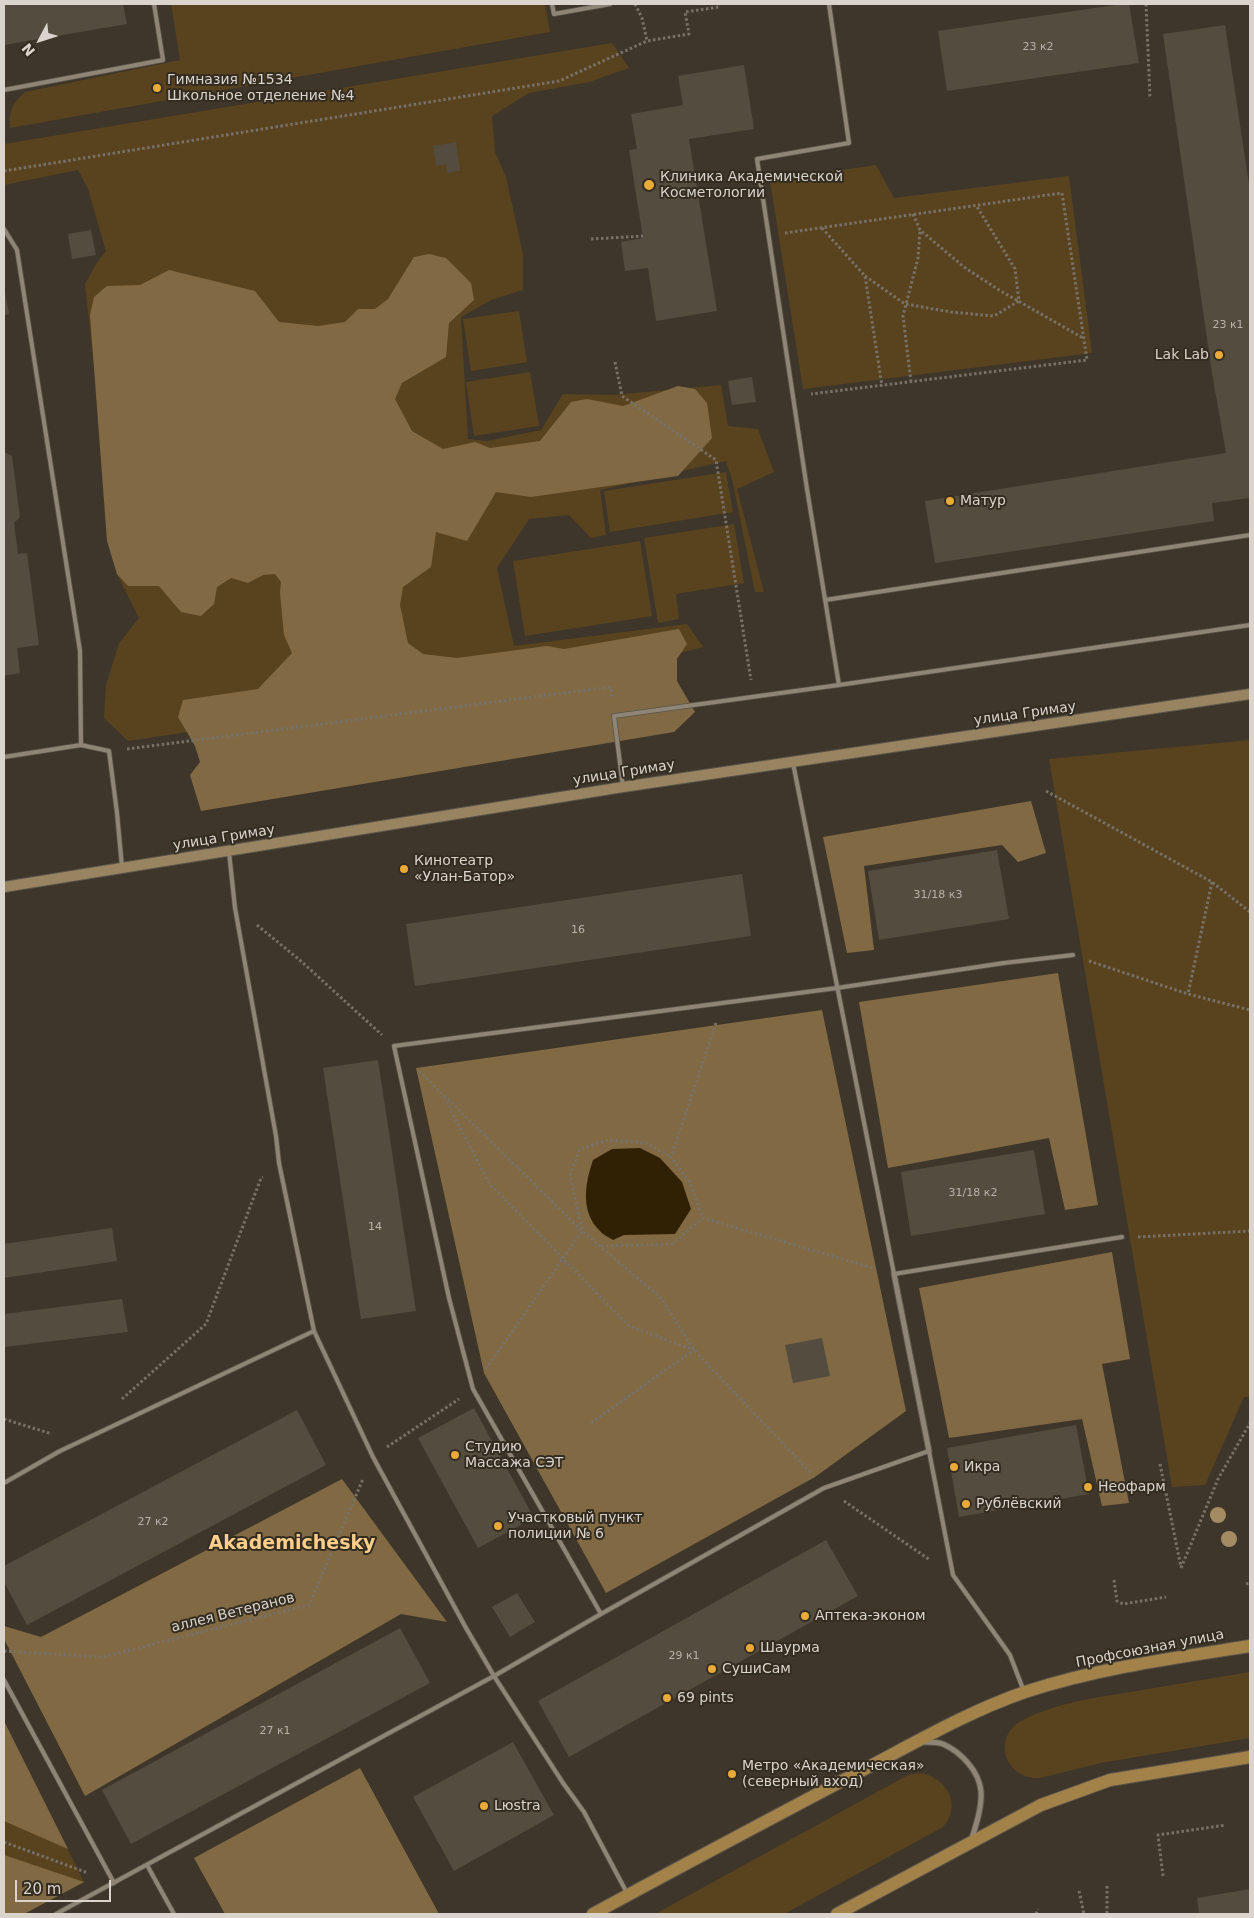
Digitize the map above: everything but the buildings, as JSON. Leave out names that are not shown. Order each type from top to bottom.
[{"type":"main road","name":"Профсоюзная улица","points":[[592,1914],[918,1741],[988,1707],[1025,1693],[1103,1670],[1250,1646]]},
{"type":"main road","points":[[837,1914],[1041,1805],[1110,1780],[1250,1757]]},
{"type":"street","name":"улица Гримау","points":[[4,888],[622,787],[1250,694]]},
{"type":"street","points":[[894,1274],[929,1451]]},
{"type":"street","points":[[918,1741],[942,1744],[962,1756],[976,1774],[981,1791],[979,1814],[970,1842]]},
{"type":"lane","points":[[4,90],[163,60],[154,4]]},
{"type":"lane","points":[[552,4],[554,14],[610,4]]},
{"type":"lane","points":[[829,4],[849,143],[757,159],[839,685]]},
{"type":"lane","points":[[4,229],[17,250],[80,651],[81,745]]},
{"type":"lane","points":[[825,600],[1250,535]]},
{"type":"lane","points":[[622,787],[614,716],[1250,625]]},
{"type":"lane","points":[[4,757],[81,745],[109,752],[118,813],[123,869]]},
{"type":"lane","points":[[793,761],[894,1274],[1122,1237]]},
{"type":"lane","points":[[228,852],[235,908],[276,1136],[279,1164],[314,1331],[373,1457],[466,1628],[494,1676],[563,1783],[584,1812],[628,1895]]},
{"type":"lane","points":[[601,1614],[473,1389],[449,1298],[394,1046],[1073,955]]},
{"type":"lane","points":[[4,1483],[60,1450],[314,1331]]},
{"type":"lane","points":[[56,1914],[494,1676],[824,1488],[929,1451],[953,1575],[1010,1655],[1025,1693]]},
{"type":"lane","points":[[4,1680],[114,1883]]},
{"type":"lane","points":[[147,1865],[174,1914]]},
{"type":"path","points":[[635,4],[642,18],[647,42]]},
{"type":"path","points":[[4,171],[559,81],[647,42],[689,34],[685,12],[719,7],[718,4]]},
{"type":"path","points":[[1146,4],[1150,98]]},
{"type":"path","points":[[769,235],[1062,193],[1087,360],[793,397]]},
{"type":"path","points":[[976,205],[1015,269],[1019,301]]},
{"type":"path","points":[[913,214],[920,230],[964,267],[1083,338]]},
{"type":"path","points":[[822,228],[865,276],[905,304],[951,312],[994,316],[1019,301]]},
{"type":"path","points":[[911,382],[903,316],[918,258],[920,230]]},
{"type":"path","points":[[591,239],[643,236]]},
{"type":"path","points":[[865,276],[882,386]]},
{"type":"path","points":[[615,362],[622,396],[716,460],[754,696]]},
{"type":"path","points":[[109,752],[610,687],[614,716]]},
{"type":"path","points":[[1046,791],[1212,882],[1250,912]]},
{"type":"path","points":[[1188,994],[1212,882]]},
{"type":"path","points":[[235,908],[302,962],[394,1046],[582,1231],[662,1299],[694,1350],[824,1488],[953,1575]]},
{"type":"path","points":[[1073,955],[1188,994],[1250,1010]]},
{"type":"path","points":[[671,1157],[722,1003]]},
{"type":"path","points":[[442,1094],[489,1183],[562,1258],[629,1326],[694,1350]]},
{"type":"path","points":[[373,1457],[473,1389],[582,1231],[570,1175],[580,1149],[608,1140],[646,1143],[671,1157],[690,1183],[703,1218]]},
{"type":"path","points":[[123,1398],[206,1324],[261,1178],[279,1164]]},
{"type":"path","points":[[703,1218],[894,1274]]},
{"type":"path","points":[[601,1246],[672,1244],[703,1218]]},
{"type":"path","points":[[1122,1237],[1250,1231]]},
{"type":"path","points":[[591,1423],[694,1350]]},
{"type":"path","points":[[4,1419],[52,1435]]},
{"type":"path","points":[[1160,1464],[1181,1568],[1218,1479],[1250,1423]]},
{"type":"path","name":"аллея Ветеранов","points":[[4,1651],[102,1658],[308,1605],[373,1457]]},
{"type":"path","points":[[1114,1580],[1117,1601],[1123,1604],[1166,1597]]},
{"type":"path","points":[[1164,1876],[1158,1836],[1226,1826]]},
{"type":"path","points":[[4,1842],[114,1883]]},
{"type":"path","points":[[1107,1886],[1108,1914]]},
{"type":"path","points":[[1079,1891],[1084,1914]]},
{"type":"path","points":[[1036,1914],[1038,1909]]},
{"type":"shaded area","points":[[171,4],[545,4],[550,32],[10,128],[12,108],[25,92],[180,60]]},
{"type":"shaded area","points":[[612,43],[629,68],[589,82],[529,93],[492,116],[495,152],[506,177],[523,254],[523,290],[491,300],[461,317],[468,439],[487,441],[541,430],[563,394],[613,395],[721,385],[728,426],[758,429],[774,472],[737,489],[764,592],[755,592],[732,479],[726,461],[600,490],[606,535],[591,538],[569,515],[529,519],[497,568],[514,646],[687,624],[703,647],[637,664],[128,741],[104,718],[106,685],[119,643],[139,618],[117,574],[85,284],[106,251],[88,189],[78,170],[4,185],[4,144]]},
{"type":"shaded area","points":[[876,165],[894,198],[1069,176],[1092,353],[803,389],[770,181]]},
{"type":"shaded area","points":[[429,254],[446,258],[471,283],[474,300],[449,323],[446,357],[402,383],[395,399],[412,431],[443,449],[475,442],[490,448],[540,441],[571,402],[587,399],[623,406],[678,386],[695,389],[707,403],[712,438],[678,476],[531,497],[496,492],[467,541],[436,532],[431,567],[403,587],[400,605],[408,643],[423,654],[457,658],[547,646],[564,649],[679,629],[687,644],[677,659],[677,681],[695,712],[674,732],[201,811],[190,775],[200,762],[195,746],[178,717],[183,700],[258,689],[292,653],[284,635],[280,593],[281,582],[275,574],[263,575],[248,583],[231,578],[217,587],[214,604],[201,616],[181,612],[159,586],[128,586],[117,574],[107,541],[90,315],[94,297],[107,286],[140,285],[169,270],[255,291],[279,322],[318,326],[345,322],[358,309],[375,309],[388,299],[414,257]]},
{"type":"shaded area","points":[[519,311],[527,362],[471,371],[463,319]]},
{"type":"shaded area","points":[[530,372],[539,426],[474,436],[466,382]]},
{"type":"shaded area","points":[[726,472],[733,512],[610,532],[604,491]]},
{"type":"shaded area","points":[[734,524],[744,583],[676,594],[679,619],[658,623],[644,538]]},
{"type":"shaded area","points":[[640,541],[652,616],[525,636],[513,561]]},
{"type":"shaded area","points":[[1250,740],[1250,1396],[1244,1397],[1205,1485],[1172,1487],[1049,759]]},
{"type":"shaded area","points":[[1031,801],[1046,853],[1018,862],[1002,845],[864,866],[874,950],[847,953],[823,837]]},
{"type":"shaded area","points":[[1058,973],[1098,1205],[1065,1210],[1049,1138],[888,1168],[859,1002]]},
{"type":"shaded area","points":[[822,1010],[906,1411],[815,1477],[606,1593],[484,1373],[416,1068]]},
{"type":"shaded area","points":[[640,1148],[660,1158],[682,1182],[691,1209],[675,1234],[624,1235],[613,1240],[601,1232],[589,1215],[586,1188],[590,1169],[593,1160],[612,1149]]},
{"type":"shaded area","points":[[1112,1252],[1130,1359],[1102,1364],[1129,1503],[1102,1506],[1082,1419],[949,1438],[919,1288]]},
{"type":"shaded area","points":[[342,1479],[447,1622],[401,1614],[85,1796],[4,1639],[4,1626],[41,1637]]},
{"type":"shaded area","points":[[1250,1672],[1250,1738],[1101,1763],[1040,1778],[1028,1777],[1018,1772],[1010,1765],[1006,1756],[1007,1736],[1013,1727],[1036,1714],[1064,1704]]},
{"type":"shaded area","points":[[4,1721],[84,1882],[24,1914],[4,1914]]},
{"type":"shaded area","points":[[4,1721],[68,1849],[4,1821]]},
{"type":"shaded area","points":[[360,1768],[439,1914],[225,1914],[194,1858]]},
{"type":"shaded area","points":[[920,1773],[937,1780],[949,1793],[952,1810],[949,1819],[943,1827],[784,1914],[655,1914],[908,1775]]},
{"type":"shaded area","points":[[4,1855],[84,1882],[24,1914],[4,1914]]},
{"type":"place","name":"Гимназия №1534 Школьное отделение №4","points":[[157,88]]},
{"type":"place","name":"Клиника Академической Косметологии","points":[[649,185]]},
{"type":"place","name":"Lak Lab","points":[[1219,355]]},
{"type":"place","name":"Матур","points":[[950,501]]},
{"type":"place","name":"Кинотеатр «Улан-Батор»","points":[[404,869]]},
{"type":"place","name":"Студию Массажа СЭТ","points":[[455,1455]]},
{"type":"place","name":"Икра","points":[[954,1467]]},
{"type":"place","name":"Неофарм","points":[[1088,1487]]},
{"type":"place","name":"Рублёвский","points":[[966,1504]]},
{"type":"place","name":"Участковый пункт полиции № 6","points":[[498,1526]]},
{"type":"place","name":"Аптека-эконом","points":[[805,1616]]},
{"type":"place","name":"Шаурма","points":[[750,1648]]},
{"type":"place","name":"СушиСам","points":[[712,1669]]},
{"type":"place","name":"69 pints","points":[[667,1698]]},
{"type":"place","name":"Метро «Академическая» (северный вход)","points":[[732,1774]]},
{"type":"place","name":"Lюstra","points":[[484,1806]]},
{"type":"district","name":"Akademichesky","points":[[292,1544]]}]
